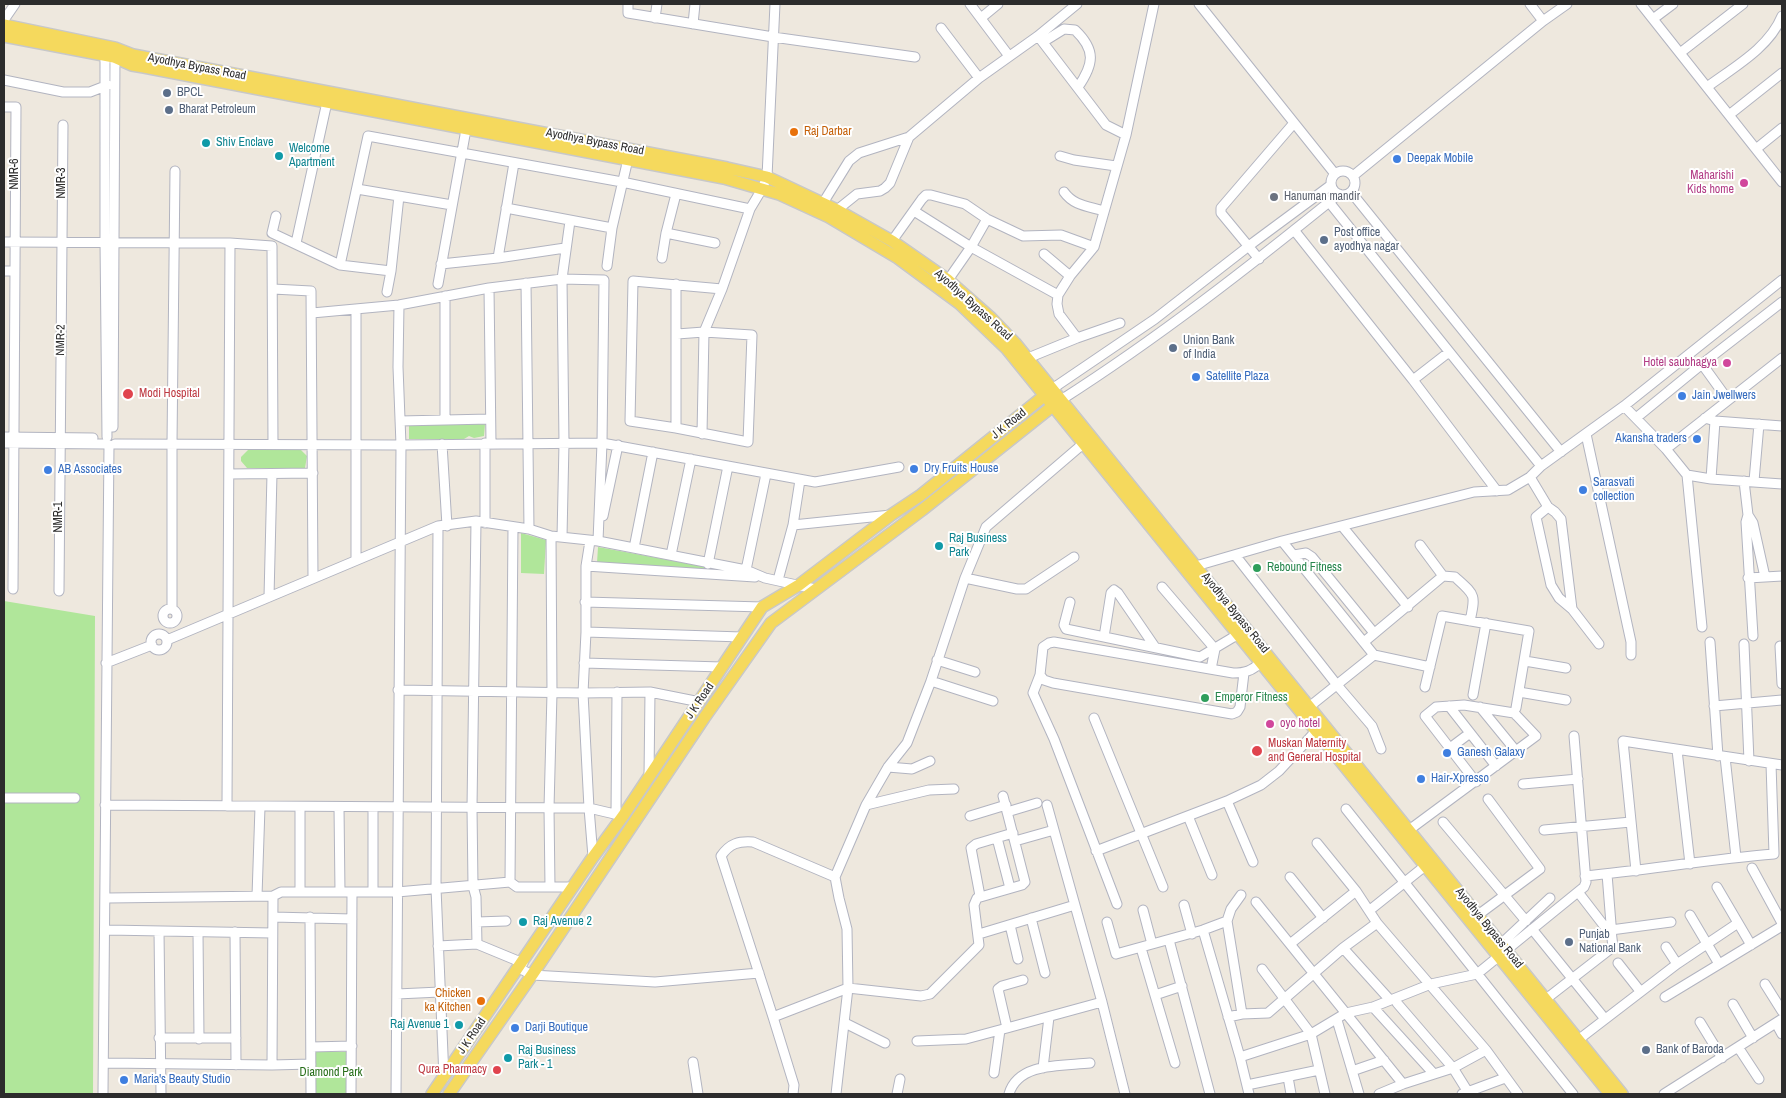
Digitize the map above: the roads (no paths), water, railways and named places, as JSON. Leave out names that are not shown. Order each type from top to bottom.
[{"type":"main road","name":"Ayodhya Bypass Road","points":[[4,25],[110,51],[132,65],[327,102],[727,168],[767,177],[836,210],[892,240],[948,280],[992,318],[1028,358],[1084,444],[1310,707],[1409,830],[1429,863],[1478,915],[1610,1094]]},
{"type":"main road","name":"Ayodhya Bypass Road","points":[[4,36],[134,54],[724,178],[779,194],[829,217],[898,258],[959,303],[1008,349],[1049,392]]},
{"type":"main road","name":"J K Road","points":[[432,1094],[700,702],[762,607],[799,585],[891,515],[921,495],[1049,392]]},
{"type":"main road","name":"Ayodhya Bypass Road","points":[[1057,403],[1190,567],[1238,634],[1316,731],[1546,999],[1622,1094]]},
{"type":"main road","name":"J K Road","points":[[449,1094],[771,623],[922,510],[1057,403]]},
{"type":"main road","points":[[830,562],[839,572]]},
{"type":"main road","points":[[619,818],[627,832]]},
{"type":"street","points":[[4,20],[15,4]]},
{"type":"street","points":[[628,4],[628,13],[655,18],[915,57]]},
{"type":"street","points":[[655,18],[657,4]]},
{"type":"street","points":[[693,24],[695,4]]},
{"type":"street","points":[[702,434],[704,332],[722,289],[750,209],[767,177],[775,4]]},
{"type":"street","points":[[970,4],[1009,56]]},
{"type":"street","points":[[981,18],[998,4]]},
{"type":"street","points":[[823,204],[849,161],[859,153],[909,137],[979,78],[1009,56],[1040,38],[1078,4]]},
{"type":"street","points":[[1077,338],[1059,314],[1058,295],[1070,276],[1094,247],[1126,135],[1154,4]]},
{"type":"street","points":[[1199,4],[1335,174]]},
{"type":"street","points":[[1530,4],[1543,21]]},
{"type":"street","points":[[1353,176],[1543,21],[1567,4]]},
{"type":"street","points":[[1641,4],[1782,182]]},
{"type":"street","points":[[1653,19],[1674,4]]},
{"type":"street","points":[[1680,53],[1743,4]]},
{"type":"street","points":[[1707,87],[1763,44],[1778,26],[1782,16]]},
{"type":"street","points":[[941,28],[979,78]]},
{"type":"street","points":[[1040,38],[1064,30],[1075,30],[1079,34],[1090,49],[1092,59],[1087,73],[1078,87]]},
{"type":"street","points":[[1040,38],[1106,125],[1126,135]]},
{"type":"street","points":[[102,1094],[107,805],[110,242],[114,82],[110,51]]},
{"type":"street","points":[[110,51],[105,86],[110,242]]},
{"type":"street","points":[[1730,115],[1782,73]]},
{"type":"street","points":[[4,80],[63,92],[90,92],[114,82]]},
{"type":"street","points":[[296,244],[327,102]]},
{"type":"street","name":"NMR-6","points":[[4,107],[16,107],[14,440],[8,476],[13,589]]},
{"type":"street","points":[[1259,258],[1221,213],[1221,208],[1294,123]]},
{"type":"street","points":[[438,284],[467,124]]},
{"type":"street","name":"NMR-3","points":[[62,242],[63,125]]},
{"type":"street","points":[[1756,149],[1782,128]]},
{"type":"street","points":[[340,265],[368,136],[622,182],[750,209]]},
{"type":"street","points":[[836,210],[857,194],[885,188],[890,183],[909,137]]},
{"type":"street","points":[[1060,156],[1116,166]]},
{"type":"street","points":[[608,266],[612,228],[628,159]]},
{"type":"street","points":[[498,258],[514,163]]},
{"type":"street","points":[[169,639],[168,623],[164,619],[164,614],[167,610],[172,610],[173,243],[175,171]]},
{"type":"street","points":[[1049,392],[1155,319],[1331,185],[1335,174],[1344,171],[1353,176],[1355,186],[1351,192],[1339,194],[1195,307],[1105,372],[1057,403]]},
{"type":"street","points":[[1331,185],[1339,194]]},
{"type":"street","points":[[357,189],[452,205]]},
{"type":"street","points":[[1064,192],[1069,199],[1076,203],[1104,211]]},
{"type":"street","points":[[1351,192],[1561,452]]},
{"type":"street","points":[[662,258],[676,194]]},
{"type":"street","points":[[892,240],[926,195],[931,195],[965,204],[987,219],[1023,236],[1061,235],[1094,247]]},
{"type":"street","points":[[387,292],[391,271],[398,196]]},
{"type":"street","points":[[1329,202],[1541,466]]},
{"type":"street","points":[[506,208],[612,228]]},
{"type":"street","points":[[914,211],[971,247],[1058,295]]},
{"type":"street","points":[[276,216],[272,232],[296,244],[340,265],[391,271]]},
{"type":"street","points":[[948,280],[971,247],[987,219]]},
{"type":"street","points":[[562,537],[564,443],[562,278],[570,221]]},
{"type":"street","points":[[1294,230],[1413,380],[1497,491]]},
{"type":"street","points":[[666,233],[714,243]]},
{"type":"street","points":[[4,242],[230,243],[272,246],[273,444]]},
{"type":"street","name":"NMR-2","points":[[60,440],[62,242]]},
{"type":"street","points":[[227,806],[230,243]]},
{"type":"street","points":[[441,264],[565,248]]},
{"type":"street","points":[[1044,254],[1070,276]]},
{"type":"street","points":[[4,271],[15,271]]},
{"type":"street","points":[[312,313],[356,310],[399,304],[489,288],[562,278],[604,280],[602,443],[594,541]]},
{"type":"street","points":[[1190,567],[1282,541],[1474,492],[1508,490],[1530,477],[1541,466],[1624,406],[1782,280]]},
{"type":"street","points":[[677,334],[704,332],[752,335],[748,442],[630,421],[633,281],[722,289]]},
{"type":"street","points":[[526,283],[529,529]]},
{"type":"street","points":[[676,284],[676,428]]},
{"type":"street","points":[[477,944],[476,897],[473,886],[472,808],[474,691],[481,522],[490,419],[489,288]]},
{"type":"street","points":[[272,289],[311,291],[313,578]]},
{"type":"street","points":[[445,296],[445,419]]},
{"type":"street","points":[[1636,418],[1782,302]]},
{"type":"street","points":[[396,1094],[401,445],[398,367],[399,304]]},
{"type":"street","points":[[356,310],[356,560]]},
{"type":"street","points":[[1028,358],[1120,323]]},
{"type":"street","points":[[1413,380],[1449,352]]},
{"type":"street","points":[[1666,449],[1782,358]]},
{"type":"street","points":[[1702,364],[1728,400]]},
{"type":"street","points":[[1624,406],[1666,449],[1687,475],[1702,627]]},
{"type":"street","points":[[1705,418],[1716,421],[1782,426]]},
{"type":"street","points":[[400,421],[490,419]]},
{"type":"street","points":[[1711,479],[1716,421]]},
{"type":"street","points":[[1754,481],[1759,424]]},
{"type":"street","points":[[1586,434],[1631,642],[1630,655]]},
{"type":"street","points":[[4,437],[14,440],[229,444],[602,443],[815,482],[899,467]]},
{"type":"street","points":[[4,443],[14,440]]},
{"type":"street","name":"NMR-1","points":[[59,591],[60,440]]},
{"type":"street","points":[[442,444],[436,888],[444,1078]]},
{"type":"street","points":[[836,1094],[848,988],[847,929],[838,898],[836,877],[866,805],[888,767],[907,743],[931,681],[964,578],[986,527],[1084,444]]},
{"type":"street","points":[[593,857],[583,693],[586,632],[586,566],[618,445]]},
{"type":"street","points":[[634,548],[653,452]]},
{"type":"street","points":[[670,555],[691,459]]},
{"type":"street","points":[[708,564],[728,466]]},
{"type":"street","points":[[229,474],[313,473]]},
{"type":"street","points":[[269,596],[272,474]]},
{"type":"street","points":[[746,570],[766,474]]},
{"type":"street","points":[[1687,475],[1711,479],[1782,484]]},
{"type":"street","points":[[1530,477],[1548,507],[1556,512],[1561,519],[1572,609]]},
{"type":"street","points":[[778,580],[793,525],[800,480]]},
{"type":"street","points":[[1744,481],[1748,515],[1746,522],[1748,578],[1753,636]]},
{"type":"street","points":[[1548,507],[1536,517],[1551,585],[1559,598],[1572,609],[1600,644]]},
{"type":"street","points":[[793,525],[891,515]]},
{"type":"street","points":[[1748,515],[1753,523],[1765,577]]},
{"type":"street","points":[[169,639],[442,526],[481,522],[529,529],[551,536],[594,541],[670,555],[746,570],[765,578]]},
{"type":"street","points":[[1342,526],[1408,607]]},
{"type":"street","points":[[510,882],[513,527]]},
{"type":"street","points":[[550,887],[551,536]]},
{"type":"street","points":[[1282,541],[1374,655],[1430,667]]},
{"type":"street","points":[[1420,545],[1443,576]]},
{"type":"street","points":[[1294,555],[1306,553],[1312,557],[1374,633]]},
{"type":"street","points":[[1235,555],[1337,685],[1372,726],[1381,749]]},
{"type":"street","points":[[964,578],[1017,589],[1026,589],[1074,557]]},
{"type":"street","points":[[586,566],[765,578],[815,590]]},
{"type":"street","points":[[1364,642],[1443,576],[1455,576],[1472,594],[1474,602],[1470,621]]},
{"type":"street","points":[[1748,578],[1782,576]]},
{"type":"street","points":[[1162,587],[1215,649]]},
{"type":"street","points":[[1104,637],[1111,592],[1114,590],[1155,647]]},
{"type":"street","points":[[585,602],[762,607]]},
{"type":"street","points":[[1070,602],[1064,626],[1066,629],[1200,657],[1238,634]]},
{"type":"street","points":[[1425,687],[1442,616],[1529,631],[1516,708]]},
{"type":"street","points":[[1473,695],[1486,623]]},
{"type":"street","points":[[586,632],[742,637]]},
{"type":"street","points":[[108,662],[152,645],[152,639],[157,634],[169,639]]},
{"type":"street","points":[[1117,904],[1054,738],[1033,693],[1040,675],[1043,647],[1048,643],[1054,642],[1233,673],[1244,673],[1252,670],[1261,662]]},
{"type":"street","points":[[1710,642],[1714,706],[1736,857]]},
{"type":"street","points":[[1744,644],[1749,761]]},
{"type":"street","points":[[1780,646],[1782,684]]},
{"type":"street","points":[[1211,670],[1215,649]]},
{"type":"street","points":[[1310,707],[1374,655]]},
{"type":"street","points":[[937,660],[976,672]]},
{"type":"street","points":[[1525,661],[1566,668]]},
{"type":"street","points":[[584,663],[722,667]]},
{"type":"street","points":[[1040,675],[1044,680],[1053,683],[1232,714],[1237,712],[1240,707],[1244,673]]},
{"type":"street","points":[[931,681],[993,701]]},
{"type":"street","points":[[398,690],[583,693],[650,692],[700,702]]},
{"type":"street","points":[[107,805],[589,808],[619,818],[617,692]]},
{"type":"street","points":[[649,776],[650,692]]},
{"type":"street","points":[[1519,692],[1566,700]]},
{"type":"street","points":[[1714,706],[1782,700]]},
{"type":"street","points":[[1409,830],[1476,782],[1536,736],[1514,714],[1464,705],[1436,707],[1426,716],[1476,782]]},
{"type":"street","points":[[1449,706],[1496,766]]},
{"type":"street","points":[[1480,707],[1516,751]]},
{"type":"street","points":[[1094,718],[1163,887]]},
{"type":"street","points":[[1096,851],[1227,801],[1261,785],[1278,771],[1316,731]]},
{"type":"street","points":[[1450,748],[1470,733]]},
{"type":"street","points":[[1240,1057],[1311,1034],[1346,1013],[1394,1002],[1431,984],[1477,974],[1529,925],[1584,887],[1585,876],[1574,736]]},
{"type":"street","points":[[1636,871],[1623,741],[1782,765]]},
{"type":"street","points":[[1677,750],[1690,864]]},
{"type":"street","points":[[888,767],[912,769],[930,761]]},
{"type":"street","points":[[1585,876],[1774,854],[1771,764]]},
{"type":"street","points":[[1523,784],[1578,780]]},
{"type":"street","points":[[866,805],[930,790],[954,789]]},
{"type":"street","points":[[4,798],[75,798]]},
{"type":"street","points":[[1478,915],[1540,869],[1488,799]]},
{"type":"street","points":[[1227,801],[1253,862]]},
{"type":"street","points":[[970,816],[1005,805],[1037,804]]},
{"type":"street","points":[[107,805],[107,1094]]},
{"type":"street","points":[[773,1017],[848,988],[921,996],[930,994],[979,944],[974,905],[977,898],[1022,885],[1025,882],[1005,805]]},
{"type":"street","points":[[1047,805],[1102,1002],[1125,1094]]},
{"type":"street","points":[[257,896],[260,806]]},
{"type":"street","points":[[300,807],[300,892]]},
{"type":"street","points":[[339,807],[340,892]]},
{"type":"street","points":[[373,807],[373,892]]},
{"type":"street","points":[[1346,809],[1573,1094]]},
{"type":"street","points":[[1188,816],[1212,875]]},
{"type":"street","points":[[1443,822],[1606,1019]]},
{"type":"street","points":[[1544,830],[1630,822]]},
{"type":"street","points":[[980,896],[971,848],[976,844],[997,838],[1054,830]]},
{"type":"street","points":[[997,838],[1010,888]]},
{"type":"street","points":[[793,1094],[794,1085],[721,856],[725,850],[741,841],[753,842],[836,877]]},
{"type":"street","points":[[1317,843],[1356,891],[1377,923],[1486,1050],[1518,1094]]},
{"type":"street","points":[[1370,910],[1429,863]]},
{"type":"street","points":[[1665,997],[1781,928],[1752,868]]},
{"type":"street","points":[[1546,999],[1614,947],[1610,930],[1612,924],[1607,874]]},
{"type":"street","points":[[1290,877],[1323,918]]},
{"type":"street","points":[[108,898],[273,896],[281,892],[397,892],[510,882],[517,887],[573,888]]},
{"type":"street","points":[[1717,887],[1751,945]]},
{"type":"street","points":[[1290,944],[1356,891]]},
{"type":"street","points":[[352,892],[352,1094]]},
{"type":"street","points":[[1578,892],[1605,927],[1610,930],[1671,922]]},
{"type":"street","points":[[1241,895],[1231,908],[1227,921],[1242,1014]]},
{"type":"street","points":[[272,1065],[273,896]]},
{"type":"street","points":[[1529,925],[1550,898]]},
{"type":"street","points":[[1256,902],[1403,1084]]},
{"type":"street","points":[[979,934],[1075,905]]},
{"type":"street","points":[[1184,905],[1192,934]]},
{"type":"street","points":[[1143,910],[1152,944]]},
{"type":"street","points":[[1690,915],[1719,964]]},
{"type":"street","points":[[273,917],[352,919]]},
{"type":"street","points":[[310,917],[311,1094]]},
{"type":"street","points":[[1031,918],[1044,973]]},
{"type":"street","points":[[477,922],[506,921]]},
{"type":"street","points":[[1107,922],[1116,954],[1192,934],[1227,921]]},
{"type":"street","points":[[1228,1017],[1242,1014],[1268,1013],[1343,948],[1377,923]]},
{"type":"street","points":[[1578,1040],[1640,991],[1738,923]]},
{"type":"street","points":[[1010,925],[1018,959]]},
{"type":"street","points":[[108,930],[272,933]]},
{"type":"street","points":[[1204,930],[1248,1090],[1288,1077],[1319,1070]]},
{"type":"street","points":[[159,931],[161,1094]]},
{"type":"street","points":[[198,932],[199,1039]]},
{"type":"street","points":[[235,932],[236,1065]]},
{"type":"street","points":[[1169,940],[1210,1094]]},
{"type":"street","points":[[438,946],[477,944],[521,965],[532,975],[655,982],[759,973]]},
{"type":"street","points":[[1666,947],[1677,964]]},
{"type":"street","points":[[1141,948],[1175,1063]]},
{"type":"street","points":[[1343,948],[1453,1068],[1465,1093],[1505,1078]]},
{"type":"street","points":[[1618,963],[1640,991]]},
{"type":"street","points":[[1262,969],[1311,1034],[1325,1094]]},
{"type":"street","points":[[994,1073],[1004,1029],[998,989],[1022,980]]},
{"type":"street","points":[[1765,984],[1782,1011]]},
{"type":"street","points":[[1155,995],[1182,986]]},
{"type":"street","points":[[397,994],[440,992]]},
{"type":"street","points":[[917,1041],[966,1039],[1102,1002]]},
{"type":"street","points":[[1733,1004],[1753,1038]]},
{"type":"street","points":[[1373,1007],[1434,1074]]},
{"type":"street","points":[[1043,1068],[1049,1016]]},
{"type":"street","points":[[1337,1020],[1360,1094]]},
{"type":"street","points":[[1664,1094],[1779,1021],[1782,1034]]},
{"type":"street","points":[[1700,1022],[1722,1058]]},
{"type":"street","points":[[845,1024],[885,1043]]},
{"type":"street","points":[[159,1038],[236,1038]]},
{"type":"street","points":[[311,1047],[352,1046]]},
{"type":"street","points":[[1738,1048],[1759,1079]]},
{"type":"street","points":[[1379,1094],[1453,1068],[1486,1050]]},
{"type":"street","points":[[1352,1071],[1384,1060]]},
{"type":"street","points":[[693,1062],[698,1094]]},
{"type":"street","points":[[107,1063],[311,1064]]},
{"type":"street","points":[[1009,1094],[1011,1088],[1022,1075],[1034,1070],[1090,1063]]},
{"type":"street","points":[[1288,1077],[1291,1094]]},
{"type":"street","points":[[897,1094],[900,1080]]},
{"type":"place","name":"BPCL","points":[[167,93]]},
{"type":"place","name":"Bharat Petroleum","points":[[169,110]]},
{"type":"place","name":"Raj Darbar","points":[[794,132]]},
{"type":"place","name":"Shiv Enclave","points":[[206,143]]},
{"type":"place","name":"Welcome Apartment","points":[[279,156]]},
{"type":"place","name":"Deepak Mobile","points":[[1397,159]]},
{"type":"place","name":"Maharishi Kids home","points":[[1744,183]]},
{"type":"place","name":"Hanuman mandir","points":[[1274,197]]},
{"type":"place","name":"Post office ayodhya nagar","points":[[1324,240]]},
{"type":"place","name":"Union Bank of India","points":[[1173,348]]},
{"type":"place","name":"Hotel saubhagya","points":[[1727,363]]},
{"type":"place","name":"Satellite Plaza","points":[[1196,377]]},
{"type":"place","name":"Modi Hospital","points":[[128,394]]},
{"type":"place","name":"Jain Jwellwers","points":[[1682,396]]},
{"type":"place","name":"Akansha traders","points":[[1697,439]]},
{"type":"place","name":"Dry Fruits House","points":[[914,469]]},
{"type":"place","name":"AB Associates","points":[[48,470]]},
{"type":"place","name":"Sarasvati collection","points":[[1583,490]]},
{"type":"place","name":"Raj Business Park","points":[[939,546]]},
{"type":"place","name":"Rebound Fitness","points":[[1257,568]]},
{"type":"place","name":"Emperor Fitness","points":[[1205,698]]},
{"type":"place","name":"oyo hotel","points":[[1270,724]]},
{"type":"place","name":"Muskan Maternity and General Hospital","points":[[1257,751]]},
{"type":"place","name":"Ganesh Galaxy","points":[[1447,753]]},
{"type":"place","name":"Hair-Xpresso","points":[[1421,779]]},
{"type":"place","name":"Raj Avenue 2","points":[[523,922]]},
{"type":"place","name":"Punjab National Bank","points":[[1569,942]]},
{"type":"place","name":"Chicken ka Kitchen","points":[[481,1001]]},
{"type":"place","name":"Raj Avenue 1","points":[[459,1025]]},
{"type":"place","name":"Darji Boutique","points":[[515,1028]]},
{"type":"place","name":"Bank of Baroda","points":[[1646,1050]]},
{"type":"place","name":"Raj Business Park - 1","points":[[508,1058]]},
{"type":"place","name":"Qura Pharmacy","points":[[497,1070]]},
{"type":"place","name":"Maria's Beauty Studio","points":[[124,1080]]},
{"type":"park label","name":"Diamond Park","points":[[331,1073]]}]
